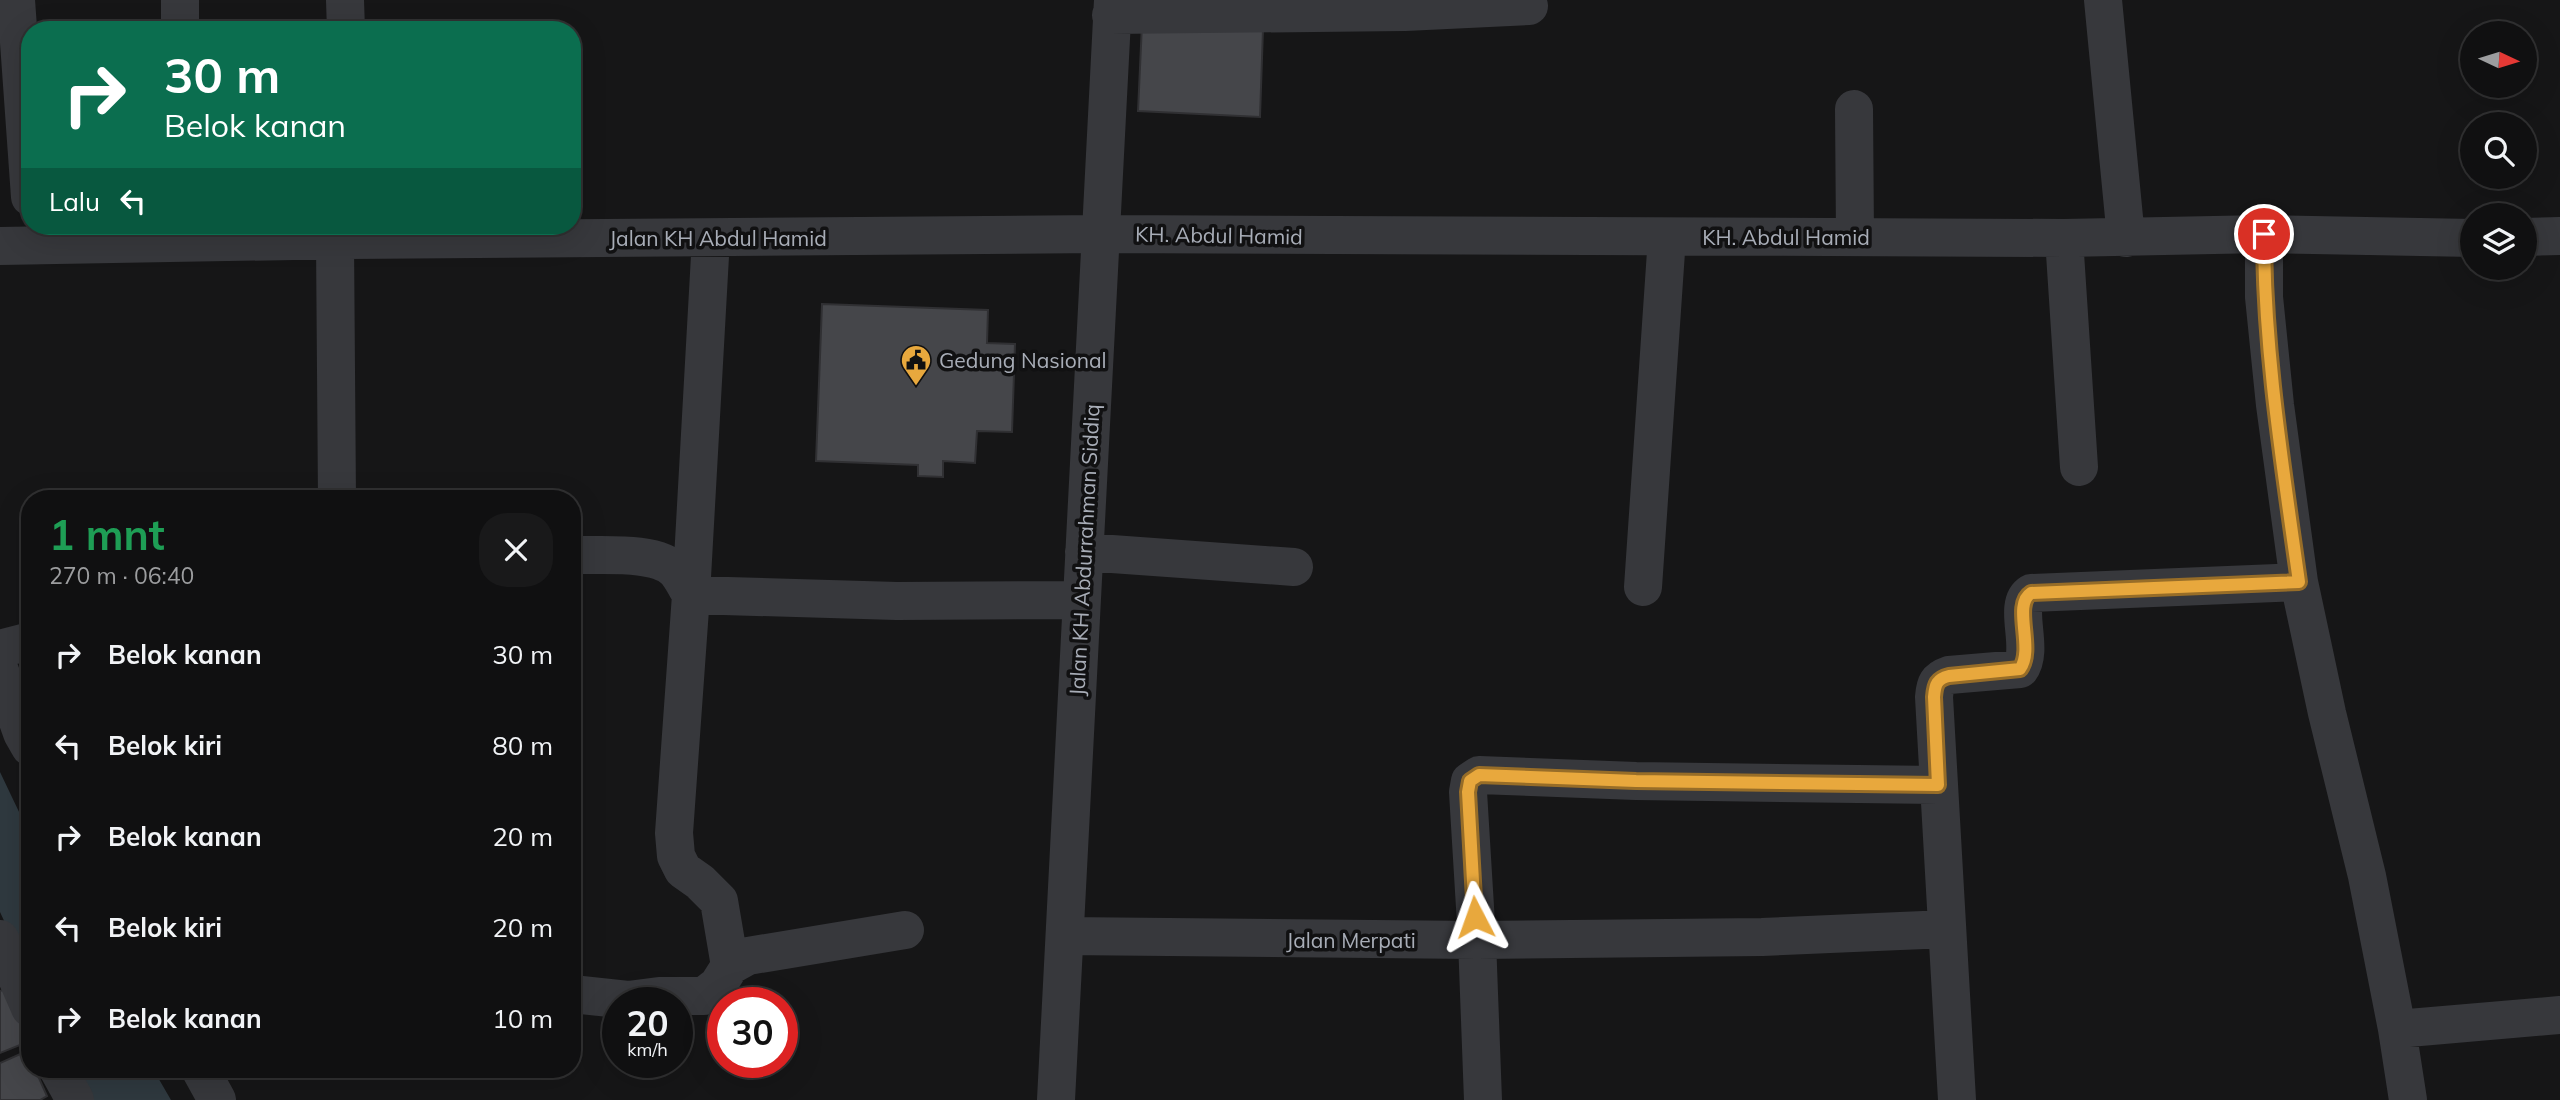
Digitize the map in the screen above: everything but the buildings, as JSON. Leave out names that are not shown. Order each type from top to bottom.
[{"type":"street","points":[[16,0],[21,70]]},
{"type":"street","points":[[180,0],[180,21]]},
{"type":"street","points":[[345,0],[346,21]]},
{"type":"street","points":[[2103,0],[2126,238]]},
{"type":"street","points":[[1112,7],[1405,12],[1529,6]]},
{"type":"street","name":"Jalan KH Abdurrahman Siddiq","points":[[1056,1100],[1112,7]]},
{"type":"street","points":[[1854,108],[1855,237]]},
{"type":"street","name":"KH. Abdul Hamid","points":[[1100,234],[2064,238],[2264,234],[2460,238]]},
{"type":"street","name":"Jalan KH Abdul Hamid","points":[[345,235],[711,238],[1100,234]]},
{"type":"street","points":[[2264,234],[2264,297],[2299,582],[2327,713],[2367,876],[2408,1100]]},
{"type":"street","name":"Jalan KH Abdul Hamid","points":[[22,239],[149,235]]},
{"type":"street","points":[[337,490],[345,235]]},
{"type":"street","points":[[2537,237],[2560,236]]},
{"type":"street","points":[[1643,587],[1667,237]]},
{"type":"street","points":[[711,238],[691,595],[674,833],[676,856],[683,870],[719,901],[730,966]]},
{"type":"street","points":[[2064,238],[2079,467]]},
{"type":"street","points":[[1084,552],[1294,567]]},
{"type":"street","points":[[581,555],[648,557],[661,561],[675,569],[691,595]]},
{"type":"street","points":[[1957,1100],[1938,785],[1934,697],[1936,683],[1949,676],[2020,669],[2026,655],[2023,604],[2026,596],[2031,593],[2299,582]]},
{"type":"street","points":[[691,595],[897,601],[1081,600]]},
{"type":"street","points":[[0,649],[21,643]]},
{"type":"street","points":[[0,671],[21,730]]},
{"type":"street","points":[[1483,1100],[1468,792],[1470,781],[1479,775],[1636,781],[1938,785]]},
{"type":"street","name":"Jalan Merpati","points":[[1065,936],[1477,940],[1762,937],[1947,929]]},
{"type":"street","points":[[581,995],[628,1000],[704,996],[718,985],[730,966],[748,956],[905,930]]},
{"type":"street","points":[[0,939],[21,988]]},
{"type":"street","points":[[2397,1029],[2560,1015]]},
{"type":"street","points":[[63,1078],[75,1100]]},
{"type":"street","points":[[205,1078],[217,1100]]},
{"type":"shaded area","points":[[0,772],[21,816],[21,958],[0,912]]},
{"type":"shaded area","points":[[77,1078],[158,1078],[171,1100],[88,1100]]},
{"type":"place","name":"Gedung Nasional","points":[[916,387]]},
{"type":"route","points":[[1475,917],[1468,792],[1468,786],[1474,777],[1938,785],[1934,697],[1936,683],[1949,676],[2020,669],[2026,655],[2023,604],[2026,596],[2031,593],[2299,582],[2275,405],[2264,297],[2264,234]]}]
